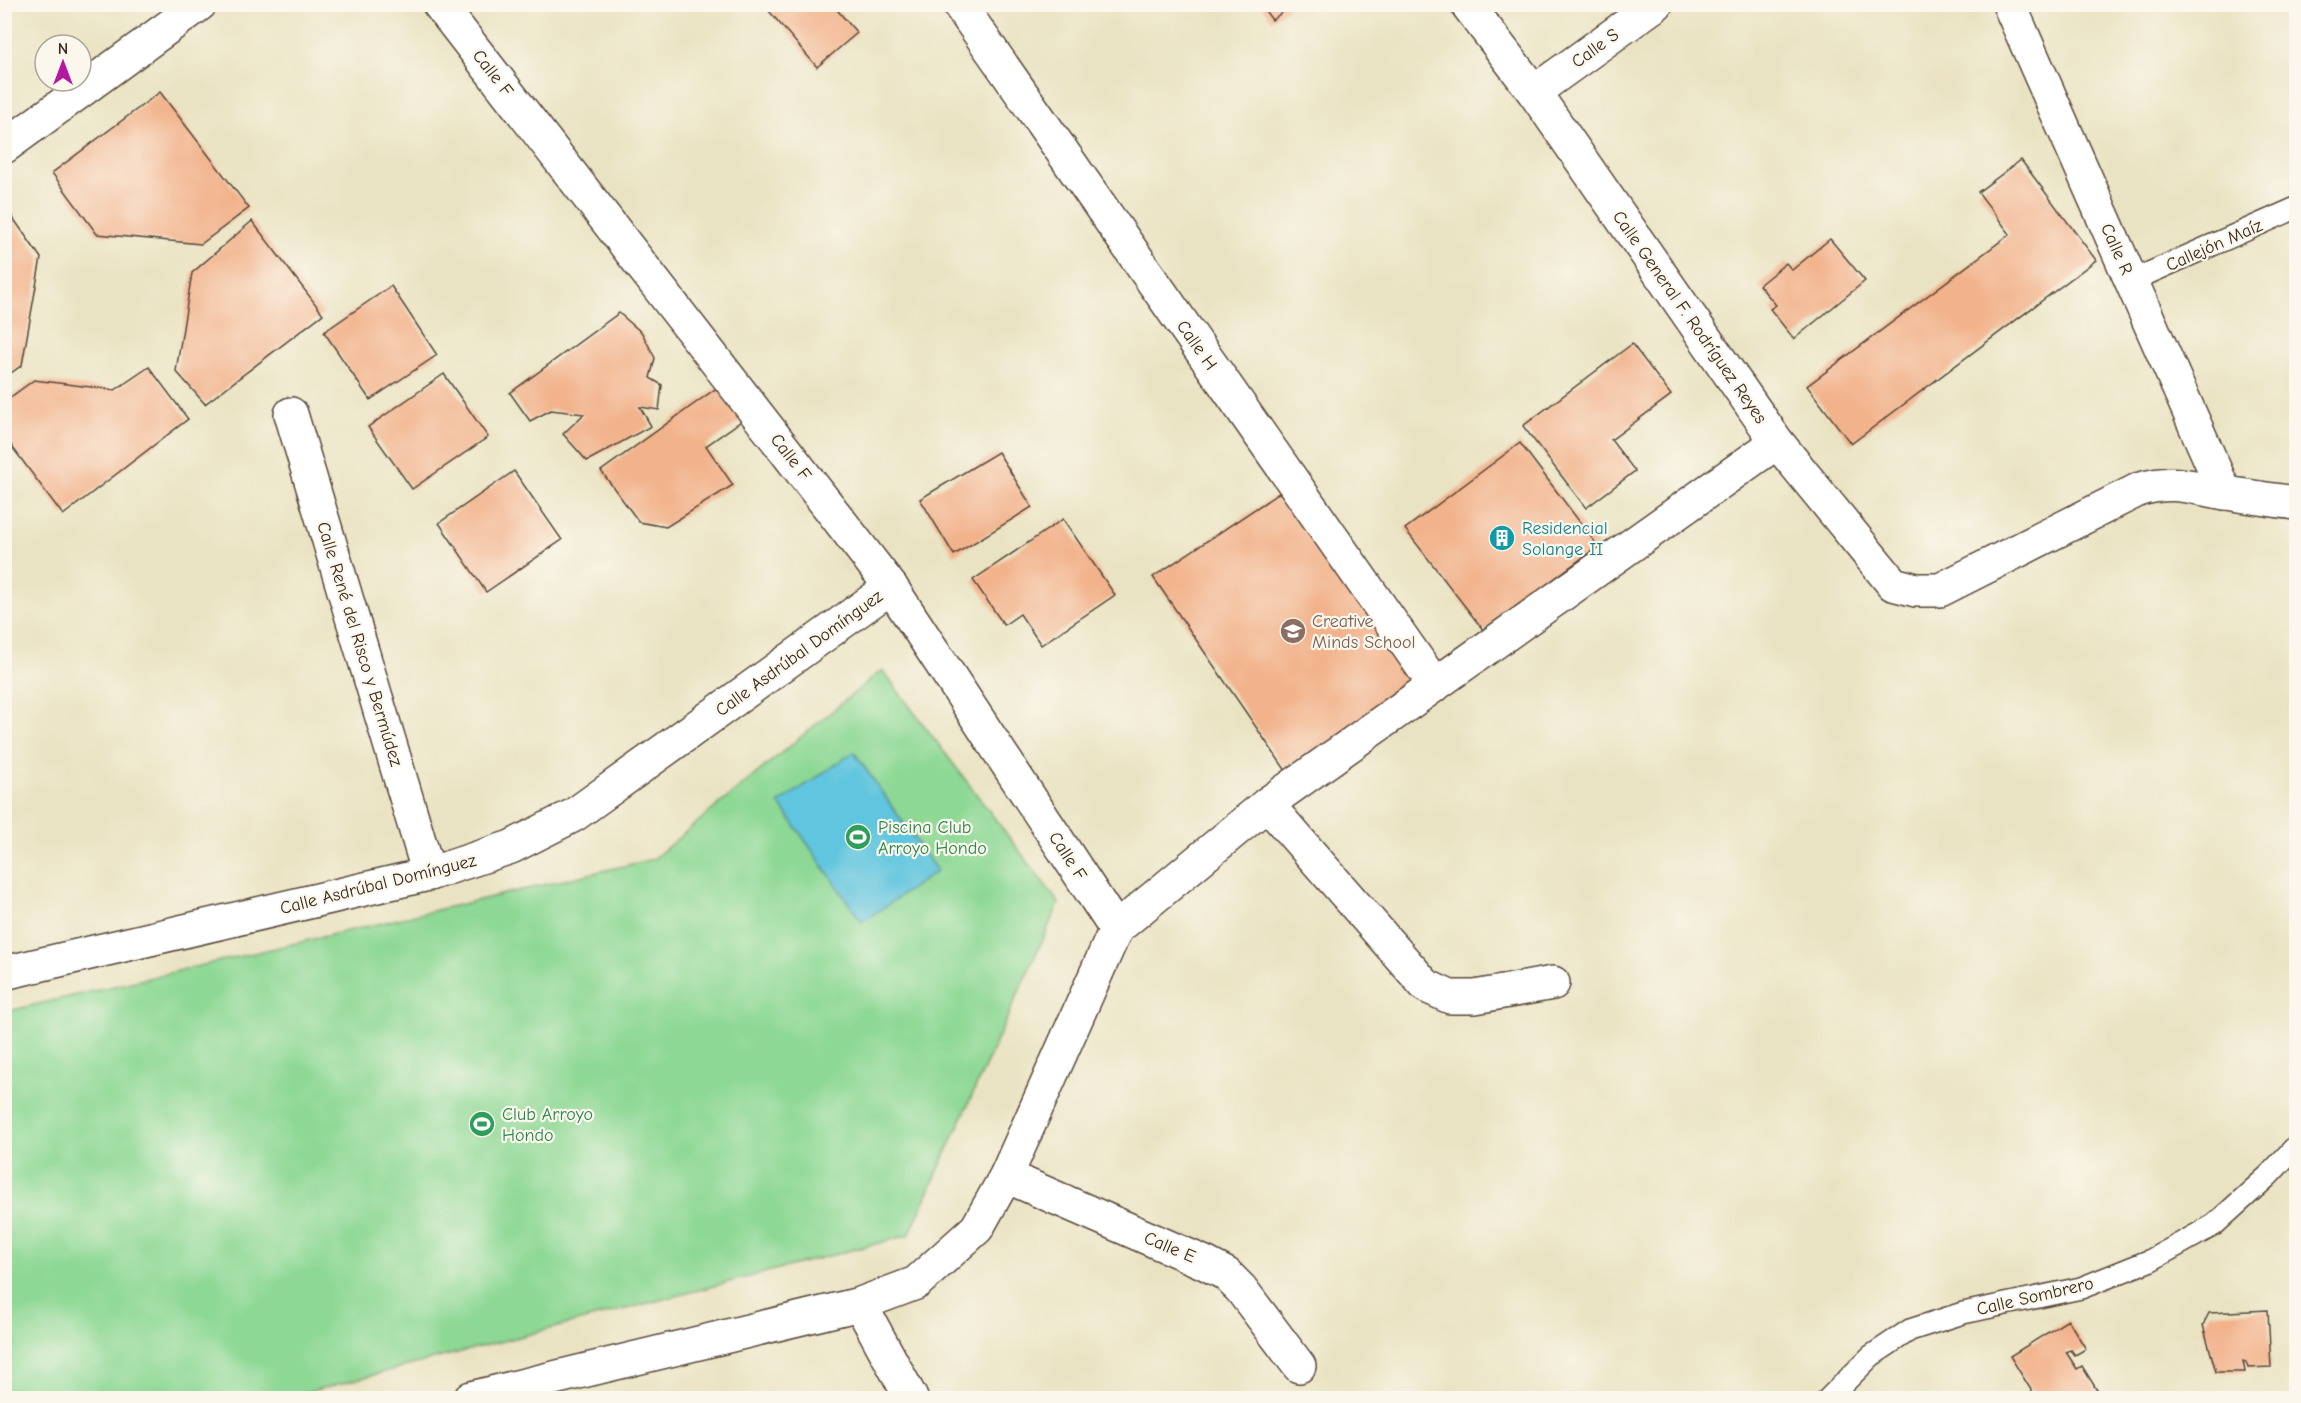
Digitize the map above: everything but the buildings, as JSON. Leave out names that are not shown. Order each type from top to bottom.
[{"type":"street","points":[[4,147],[200,4]]},
{"type":"street","name":"Calle F","points":[[440,4],[891,587],[1116,929]]},
{"type":"street","name":"Calle H","points":[[959,4],[1435,685]]},
{"type":"street","name":"Calle General F. Rodríguez Reyes","points":[[1467,4],[1534,92],[1777,442],[1893,584],[1916,590],[1941,590],[2140,489],[2158,484],[2176,483],[2225,493]]},
{"type":"street","name":"Calle S","points":[[1534,92],[1656,4]]},
{"type":"street","name":"Calle R","points":[[2009,4],[2225,493]]},
{"type":"street","name":"Calle René del Risco y Bermúdez","points":[[291,414],[429,874]]},
{"type":"street","points":[[471,1398],[513,1394],[860,1304],[916,1283],[977,1227],[1006,1176],[1116,929],[1267,804],[1777,442]]},
{"type":"street","points":[[2225,493],[2296,503]]},
{"type":"street","name":"Calle Asdrúbal Domínguez","points":[[4,973],[429,874],[511,848],[574,815],[891,587]]},
{"type":"street","points":[[1267,804],[1426,986],[1450,997],[1475,997],[1553,983]]},
{"type":"street","name":"Calle E","points":[[1006,1176],[1206,1263],[1226,1274],[1241,1289],[1299,1366]]},
{"type":"street","points":[[860,1304],[911,1398]]},
{"type":"lane","name":"Callejón Maíz","points":[[2131,281],[2296,208]]},
{"type":"lane","name":"Calle Sombrero","points":[[1829,1398],[1871,1356],[1910,1330],[1962,1313],[2080,1288],[2151,1260],[2214,1225],[2268,1176],[2296,1146]]},
{"type":"green space","name":"Club Arroyo Hondo","points":[[882,670],[1059,903],[909,1235],[285,1398],[5,1398],[4,1012],[653,859]]},
{"type":"water","name":"Piscina Club Arroyo Hondo","points":[[854,752],[937,871],[862,922],[779,803]]},
{"type":"place","name":"Residencial Solange II","points":[[1502,538]]},
{"type":"place","name":"Creative Minds School","points":[[1293,631]]},
{"type":"place","name":"Piscina Club Arroyo Hondo","points":[[858,837]]},
{"type":"place","name":"Club Arroyo Hondo","points":[[482,1124]]}]
